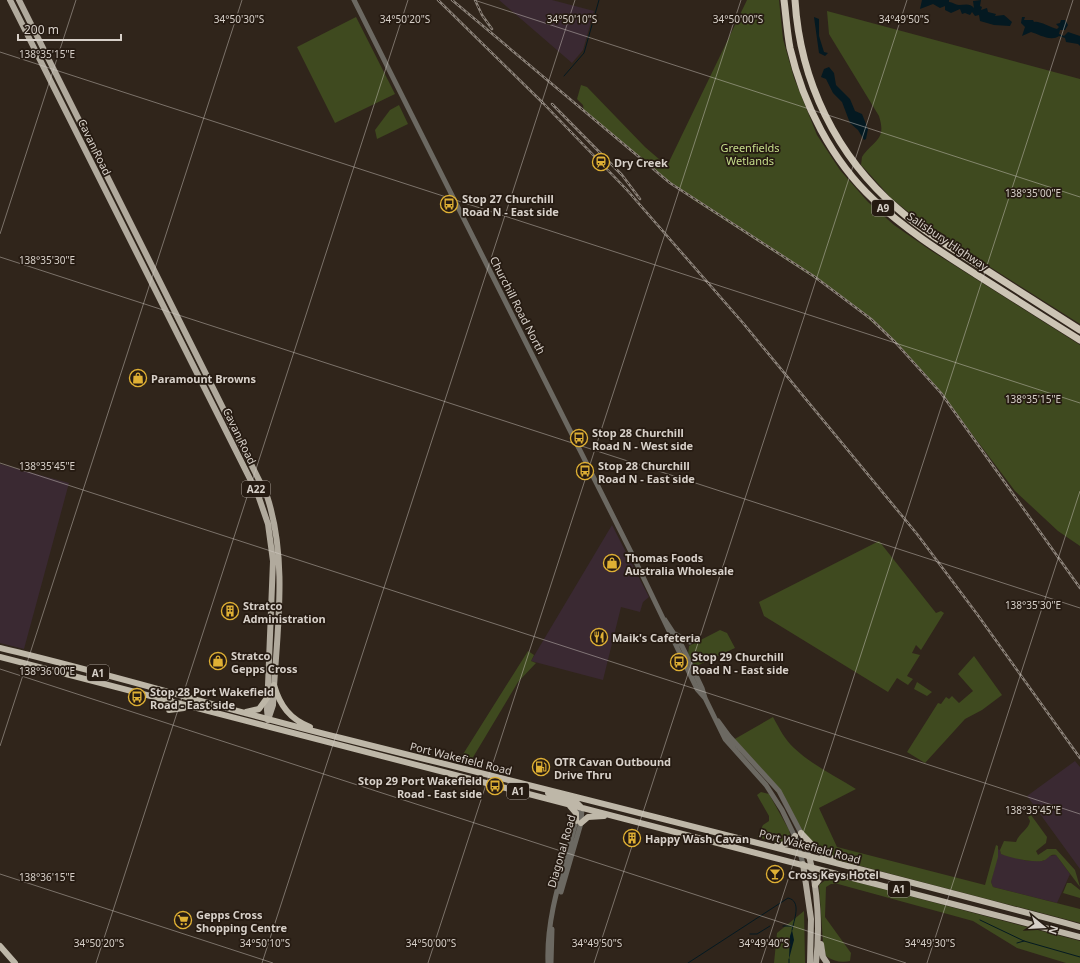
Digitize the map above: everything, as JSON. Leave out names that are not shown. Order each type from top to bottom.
[{"type":"highway","name":"Salisbury Highway","points":[[784,0],[790,46],[799,80],[828,141],[842,164],[861,186],[874,200],[913,233],[1080,340]]},
{"type":"highway","name":"Salisbury Highway","points":[[795,0],[796,21],[803,56],[814,91],[828,123],[843,147],[872,185],[898,210],[927,232],[1080,330]]},
{"type":"highway","name":"Port Wakefield Road","points":[[0,648],[145,685],[245,712],[268,720],[710,830],[1080,927]]},
{"type":"highway","points":[[14,660],[26,654],[29,661],[39,667]]},
{"type":"highway","name":"Port Wakefield Road","points":[[0,657],[171,701],[196,709],[292,732],[569,805],[719,842],[1080,936]]},
{"type":"highway","points":[[145,685],[149,690],[169,696],[171,701]]},
{"type":"highway","points":[[274,685],[280,703],[292,718],[303,724],[344,739]]},
{"type":"highway","points":[[245,712],[259,710],[267,698]]},
{"type":"highway","points":[[169,710],[180,707],[196,709]]},
{"type":"highway","points":[[231,718],[268,720],[292,732]]},
{"type":"highway","points":[[398,752],[412,760],[412,763]]},
{"type":"highway","points":[[528,785],[557,797],[576,802],[582,808],[587,805],[612,806]]},
{"type":"highway","points":[[569,805],[576,813],[578,822],[587,817],[593,816],[625,818]]},
{"type":"highway","points":[[670,820],[668,826],[678,832]]},
{"type":"highway","points":[[710,830],[719,838],[719,842]]},
{"type":"highway","points":[[772,846],[790,843],[798,834],[822,854],[858,868]]},
{"type":"highway","points":[[815,885],[821,877],[843,874]]},
{"type":"highway","points":[[0,946],[15,963]]},
{"type":"main road","name":"Cavan Road","points":[[10,0],[243,463],[263,507],[273,550],[267,698],[268,720]]},
{"type":"main road","name":"Cavan Road","points":[[20,0],[250,459],[271,506],[276,523],[279,549],[274,685],[272,712],[268,720]]},
{"type":"main road","points":[[216,409],[227,414]]},
{"type":"main road","points":[[243,463],[250,459]]},
{"type":"main road","points":[[809,856],[815,885],[816,963]]},
{"type":"main road","points":[[804,864],[810,901],[812,944],[810,963]]},
{"type":"main road","points":[[816,913],[820,927],[821,952],[827,963]]},
{"type":"main road","points":[[812,944],[816,963]]},
{"type":"street","name":"Churchill Road North","points":[[354,0],[665,620],[674,633],[702,688],[704,698]]},
{"type":"street","name":"Churchill Road North","points":[[665,620],[666,626],[697,689],[704,698],[725,739],[766,785],[798,834],[804,864]]},
{"type":"street","points":[[674,633],[690,642]]},
{"type":"street","name":"Churchill Road North","points":[[713,715],[729,736],[773,784],[784,801],[809,856]]},
{"type":"street","points":[[766,785],[773,784]]},
{"type":"street","name":"Diagonal Road","points":[[548,963],[548,938],[552,914],[582,808]]},
{"type":"street","name":"Diagonal Road","points":[[551,963],[551,942],[554,917],[578,822]]},
{"type":"shaded area","points":[[499,0],[552,0],[594,11],[583,50],[572,63]]},
{"type":"shaded area","points":[[0,464],[69,483],[24,649],[0,643]]},
{"type":"shaded area","points":[[612,525],[649,597],[643,602],[640,612],[621,607],[603,680],[531,661]]},
{"type":"shaded area","points":[[1075,761],[1080,767],[1080,869],[1027,796]]},
{"type":"shaded area","points":[[997,849],[1000,850],[1001,854],[1028,861],[1043,861],[1049,856],[1056,855],[1070,874],[1057,903],[993,887],[991,882],[997,857]]},
{"type":"green space","name":"Greenfields Wetlands","points":[[747,0],[779,0],[783,39],[794,78],[817,135],[840,170],[868,202],[894,225],[930,250],[1080,345],[1080,546],[1058,531],[1015,491],[941,393],[898,345],[842,296],[692,199],[584,112],[583,105],[577,99],[581,85],[587,87],[645,147],[667,166]]},
{"type":"green space","points":[[827,11],[1080,79],[1080,324],[927,227],[891,198],[861,165],[862,157],[866,151],[878,140],[881,131],[881,124],[879,116],[829,34]]},
{"type":"green space","points":[[356,17],[395,94],[335,123],[297,47]]},
{"type":"green space","points":[[399,105],[408,124],[377,139],[375,130],[390,110]]},
{"type":"green space","points":[[879,541],[936,613],[941,611],[944,613],[921,650],[916,645],[912,653],[920,655],[907,676],[913,679],[908,685],[897,678],[888,692],[764,616],[759,602]]},
{"type":"green space","points":[[720,630],[727,633],[735,648],[694,667],[688,655],[689,646]]},
{"type":"green space","points":[[528,651],[534,655],[531,661],[536,663],[518,682],[469,764],[460,759]]},
{"type":"green space","points":[[974,656],[1002,695],[982,710],[965,719],[925,763],[907,752],[938,703],[941,704],[946,697],[949,699],[952,696],[959,703],[973,691],[958,674]]},
{"type":"green space","points":[[917,682],[932,692],[927,696],[914,689]]},
{"type":"green space","points":[[773,717],[782,734],[794,748],[816,765],[856,789],[819,808],[837,847],[985,885],[996,845],[998,846],[998,857],[991,882],[993,887],[1080,909],[1080,923],[830,858],[801,833],[784,801],[733,740]]},
{"type":"green space","points":[[761,792],[769,794],[789,830],[790,834],[787,840],[778,843],[757,837],[763,825],[769,821],[769,816],[757,795]]},
{"type":"green space","points":[[1031,815],[1047,837],[1046,843],[1036,851],[1038,855],[1047,849],[1056,849],[1075,870],[1080,887],[1056,855],[1051,855],[1045,860],[1041,861],[1030,861],[1001,854],[1000,850],[1004,841],[1016,842],[1028,826],[1030,821],[1028,817]]},
{"type":"green space","points":[[841,878],[1080,941],[1080,963],[1066,963],[1017,948],[973,921],[838,884],[831,884],[826,887],[825,917],[851,953],[850,961],[840,962],[831,959],[826,956],[823,942],[819,885],[827,879]]},
{"type":"green space","points":[[1067,883],[1071,883],[1080,890],[1080,898],[1063,893]]},
{"type":"green space","points":[[804,911],[805,963],[774,963],[777,933]]},
{"type":"water","points":[[922,0],[949,0],[949,2],[956,5],[969,5],[974,8],[973,1],[981,0],[981,10],[987,8],[988,12],[996,14],[995,16],[1004,15],[1012,22],[1010,26],[994,25],[980,21],[979,15],[975,16],[972,12],[970,15],[965,13],[962,14],[960,9],[951,13],[945,10],[945,6],[940,8],[933,4],[920,9]]},
{"type":"water","points":[[814,17],[819,19],[819,36],[824,52],[828,53],[825,56],[819,53]]},
{"type":"water","points":[[1022,17],[1025,17],[1024,20],[1033,20],[1034,22],[1057,29],[1059,27],[1056,24],[1060,23],[1061,20],[1065,20],[1068,25],[1065,30],[1060,30],[1059,34],[1064,36],[1068,32],[1080,36],[1080,46],[1078,44],[1066,42],[1065,38],[1059,36],[1056,38],[1048,38],[1031,32],[1022,36],[1025,27],[1021,23]]},
{"type":"water","points":[[829,67],[834,73],[836,85],[850,99],[855,111],[862,114],[868,129],[866,139],[864,140],[858,130],[850,123],[842,102],[833,93],[826,79],[821,77],[824,69]]},
{"type":"water","points":[[792,930],[794,940],[789,959],[790,936]]},
{"type":"waterway","points":[[564,76],[584,53],[599,0]]},
{"type":"waterway","points":[[688,963],[788,898],[795,903],[796,907],[792,930]]},
{"type":"waterway","points":[[980,920],[1024,941],[1080,957]]},
{"type":"waterway","points":[[750,934],[757,934],[770,926]]},
{"type":"waterway","points":[[783,926],[792,926]]},
{"type":"waterway","points":[[1017,943],[1024,941]]},
{"type":"railway","points":[[438,0],[543,103],[627,190],[743,323],[917,534],[977,614],[1080,758]]},
{"type":"railway","points":[[452,0],[670,183],[815,277],[871,319],[895,342],[941,393],[1080,588]]},
{"type":"railway","points":[[475,0],[482,15],[492,29]]},
{"type":"railway","points":[[552,104],[622,175],[640,199]]},
{"type":"place","name":"Dry Creek","points":[[601,162]]},
{"type":"place","name":"Stop 27 Churchill Road N - East side","points":[[449,204]]},
{"type":"place","name":"Paramount Browns","points":[[138,378]]},
{"type":"place","name":"Stop 28 Churchill Road N - West side","points":[[579,438]]},
{"type":"place","name":"Stop 28 Churchill Road N - East side","points":[[585,471]]},
{"type":"place","name":"Thomas Foods Australia Wholesale","points":[[612,563]]},
{"type":"place","name":"Stratco Administration","points":[[230,611]]},
{"type":"place","name":"Maik's Cafeteria","points":[[599,637]]},
{"type":"place","name":"Stratco Gepps Cross","points":[[218,661]]},
{"type":"place","name":"Stop 29 Churchill Road N - East side","points":[[679,662]]},
{"type":"place","name":"Stop 28 Port Wakefield Road - East side","points":[[137,697]]},
{"type":"place","name":"OTR Cavan Outbound Drive Thru","points":[[541,767]]},
{"type":"place","name":"Stop 29 Port Wakefield Road - East side","points":[[495,786]]},
{"type":"place","name":"Happy Wash Cavan","points":[[632,838]]},
{"type":"place","name":"Cross Keys Hotel","points":[[775,874]]},
{"type":"place","name":"Gepps Cross Shopping Centre","points":[[183,920]]}]
